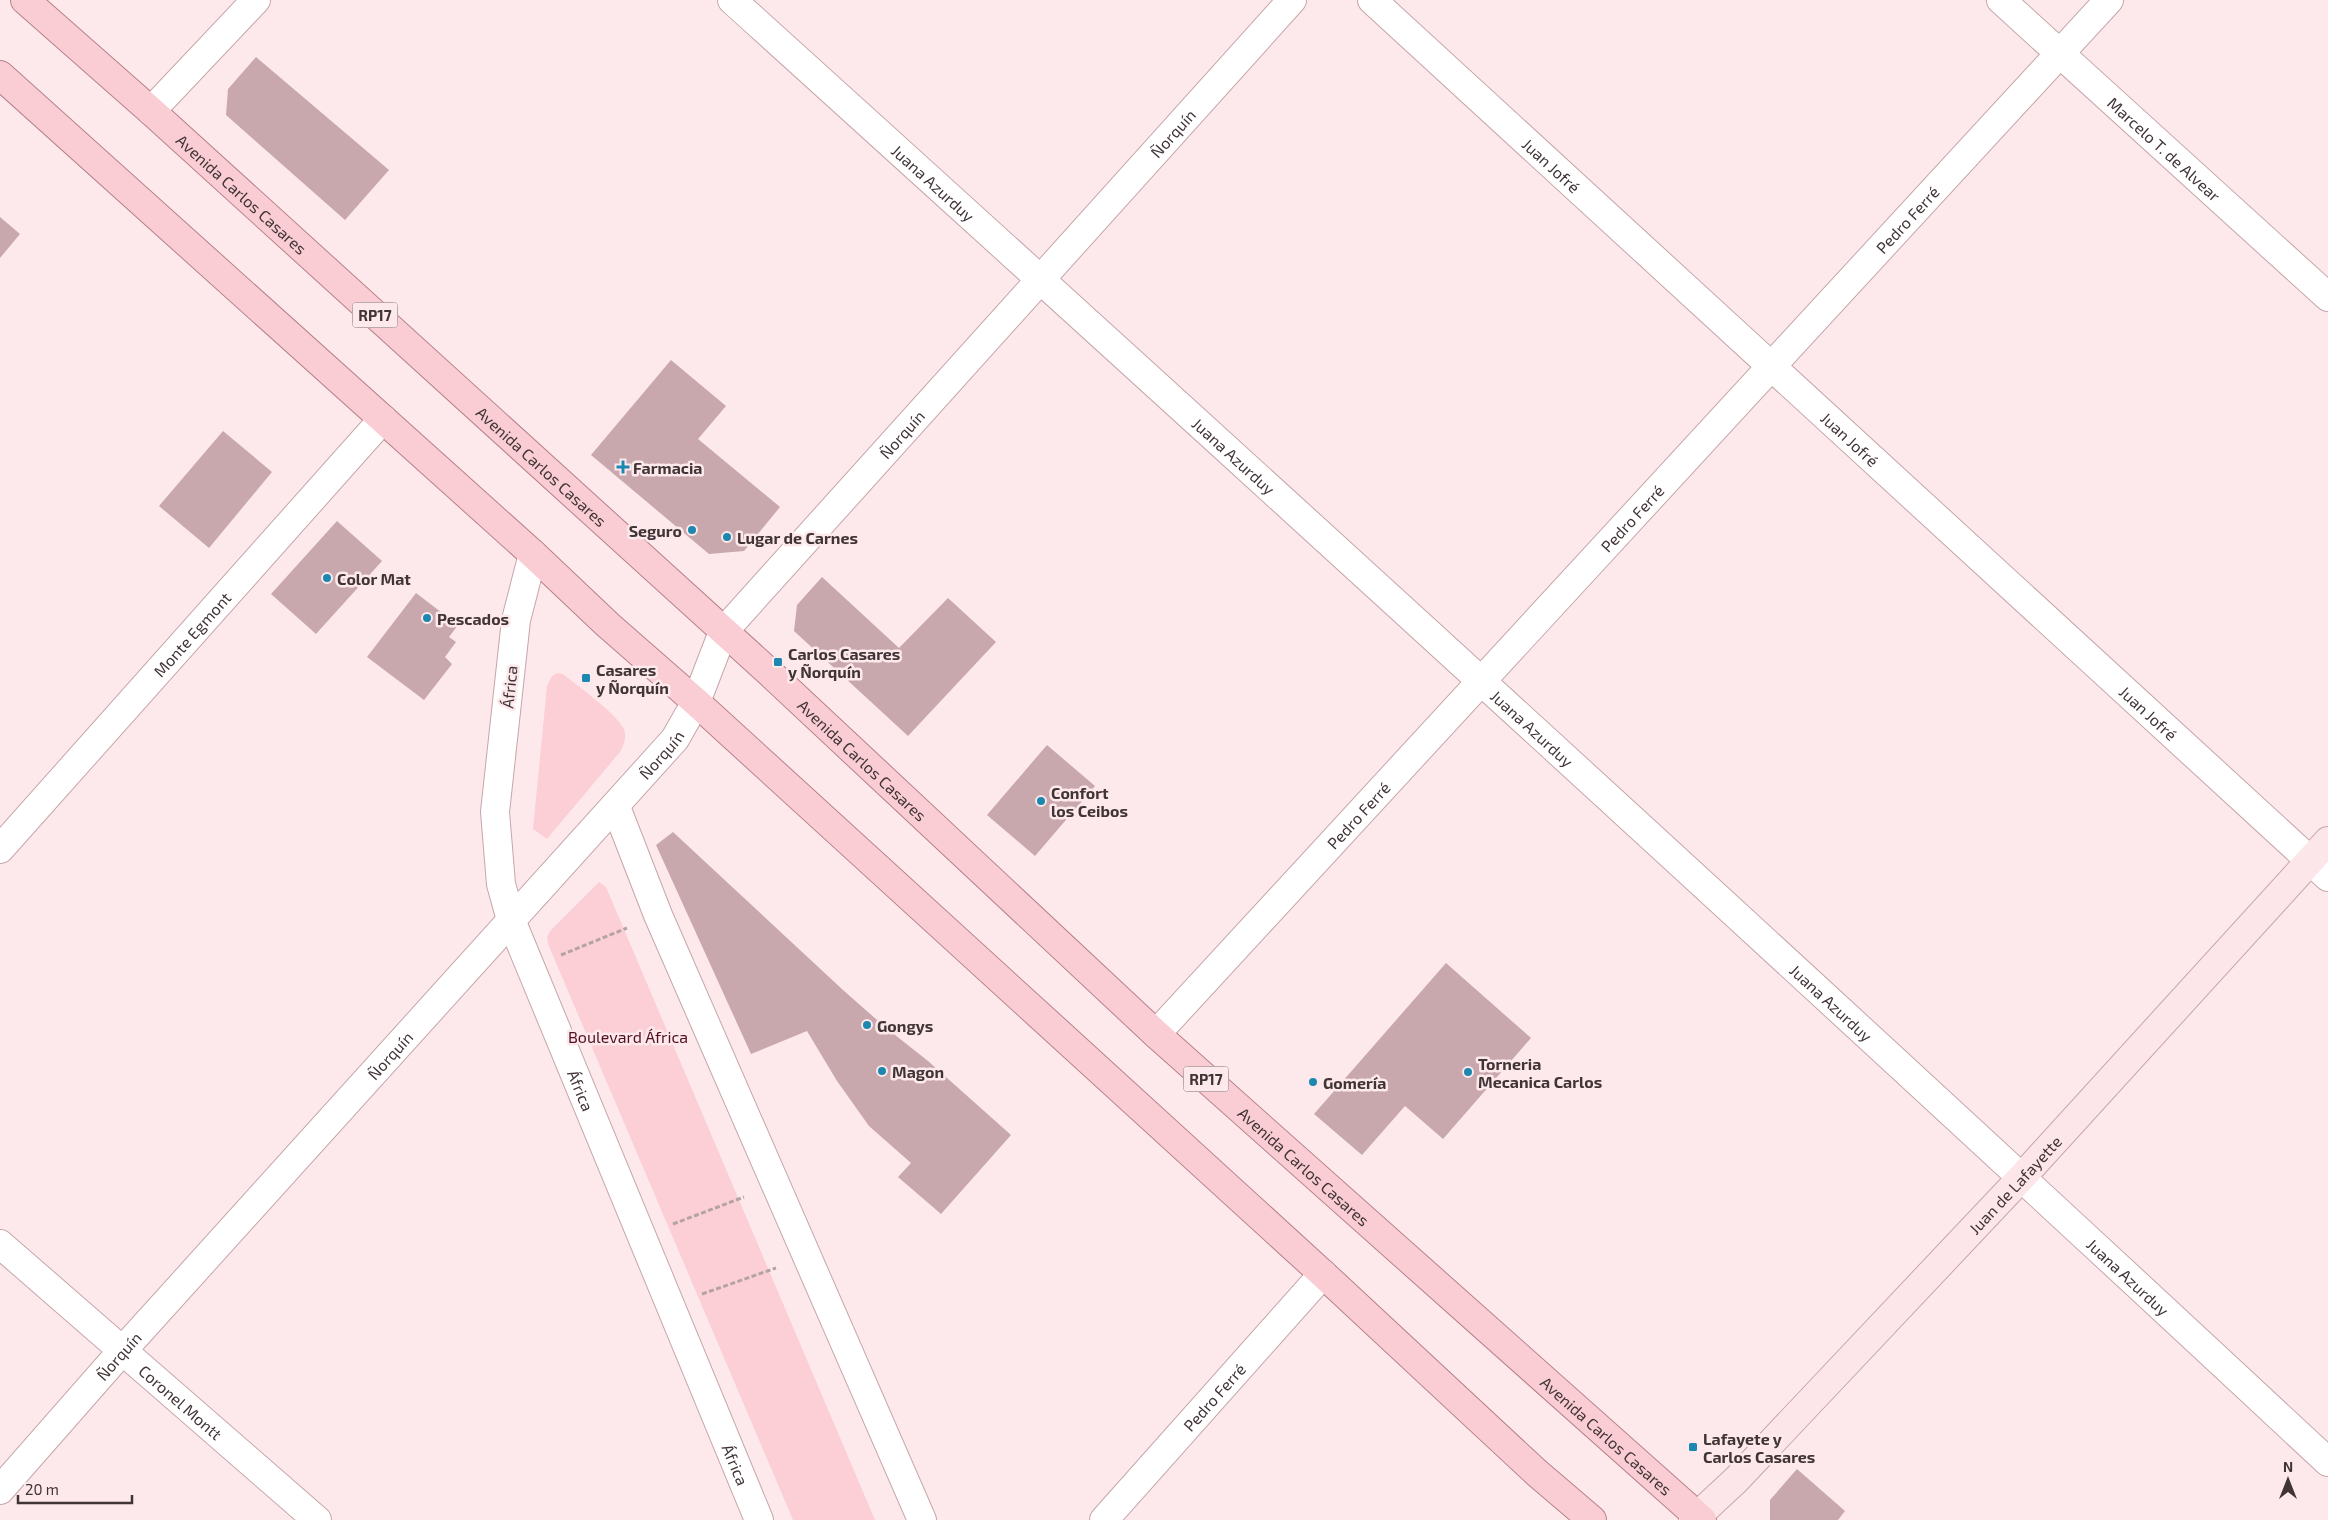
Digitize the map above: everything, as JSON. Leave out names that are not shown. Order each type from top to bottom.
[{"type":"main road","name":"Avenida Carlos Casares","points":[[25,0],[151,111],[723,632],[1156,1034],[1698,1519]]},
{"type":"main road","points":[[0,75],[533,554],[608,625],[696,702],[1323,1274],[1537,1472],[1592,1520]]},
{"type":"street","points":[[151,111],[256,0]]},
{"type":"street","name":"Juana Azurduy","points":[[732,0],[2022,1177],[2328,1462]]},
{"type":"street","name":"Ñorquín","points":[[0,1490],[122,1351],[511,920],[616,807],[675,739],[696,702],[723,632],[1292,0]]},
{"type":"street","name":"Juan Jofré","points":[[1372,0],[1771,366],[2322,860]]},
{"type":"street","name":"Marcelo T. de Alvear","points":[[2001,0],[2328,297]]},
{"type":"street","name":"Pedro Ferré","points":[[1156,1034],[2109,0]]},
{"type":"street","name":"Monte Egmont","points":[[0,849],[383,420]]},
{"type":"street","name":"África","points":[[533,554],[516,620],[495,812],[501,884],[511,920],[759,1520]]},
{"type":"street","points":[[616,807],[658,916],[922,1520]]},
{"type":"street","name":"Juan de Lafayette","points":[[1698,1519],[2322,860]]},
{"type":"street","name":"Coronel Montt","points":[[0,1244],[317,1520]]},
{"type":"street","name":"Pedro Ferré","points":[[1104,1520],[1323,1274]]},
{"type":"path","points":[[531,968],[658,916]]},
{"type":"path","points":[[642,1236],[776,1184]]},
{"type":"path","points":[[671,1306],[808,1256]]},
{"type":"green space","points":[[557,673],[563,674],[614,716],[624,729],[625,738],[620,752],[547,839],[533,829],[547,686],[552,676]]},
{"type":"green space","name":"Boulevard África","points":[[599,882],[606,887],[875,1520],[793,1520],[548,944],[547,937],[550,931]]},
{"type":"building","points":[[256,57],[389,170],[345,220],[226,115],[228,89]]},
{"type":"building","points":[[0,217],[20,234],[0,258]]},
{"type":"building","points":[[671,360],[726,406],[698,439],[780,507],[744,551],[709,554],[591,455]]},
{"type":"building","points":[[223,431],[272,472],[209,548],[159,506]]},
{"type":"building","name":"Color Mat","points":[[337,521],[382,561],[316,634],[271,594]]},
{"type":"building","points":[[822,577],[899,648],[948,598],[996,642],[908,736],[794,631],[797,605]]},
{"type":"building","points":[[416,593],[458,625],[449,637],[456,642],[445,657],[452,664],[424,700],[367,657]]},
{"type":"building","name":"Confort los Ceibos","points":[[1047,745],[1095,786],[1035,856],[987,815]]},
{"type":"building","points":[[673,832],[843,990],[928,1061],[1011,1135],[941,1214],[898,1177],[911,1163],[869,1126],[837,1081],[807,1031],[751,1054],[656,845]]},
{"type":"building","points":[[1446,963],[1531,1038],[1443,1139],[1405,1106],[1362,1155],[1314,1114]]},
{"type":"building","points":[[1797,1469],[1845,1511],[1838,1520],[1770,1520],[1770,1500]]},
{"type":"place","name":"Farmacia","points":[[623,467]]},
{"type":"place","name":"Seguro","points":[[692,530]]},
{"type":"place","name":"Lugar de Carnes","points":[[727,537]]},
{"type":"place","name":"Color Mat","points":[[327,578]]},
{"type":"place","name":"Pescados","points":[[427,618]]},
{"type":"place","name":"Carlos Casares y Ñorquín","points":[[778,662]]},
{"type":"place","name":"Casares y Ñorquín","points":[[586,678]]},
{"type":"place","name":"Confort los Ceibos","points":[[1041,801]]},
{"type":"place","name":"Gongys","points":[[867,1025]]},
{"type":"place","name":"Magon","points":[[882,1071]]},
{"type":"place","name":"Torneria Mecanica Carlos","points":[[1468,1072]]},
{"type":"place","name":"Gomería","points":[[1313,1082]]},
{"type":"place","name":"Lafayete y Carlos Casares","points":[[1693,1447]]}]
